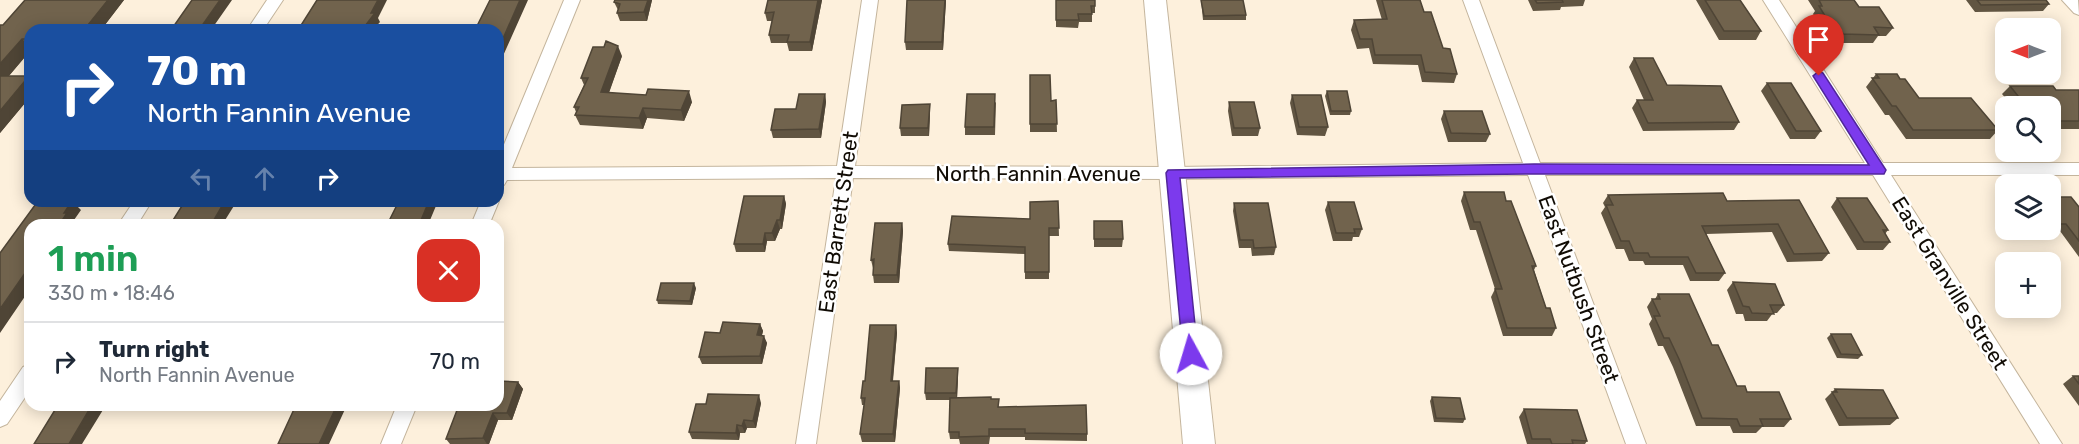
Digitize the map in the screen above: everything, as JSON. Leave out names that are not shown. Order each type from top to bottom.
[{"type":"main road","points":[[1155,0],[1199,444]]},
{"type":"street","points":[[259,24],[275,0]]},
{"type":"street","points":[[504,165],[572,0]]},
{"type":"street","name":"East Barrett Street","points":[[806,444],[870,0]]},
{"type":"street","name":"East Nutbush Street","points":[[1471,0],[1636,444]]},
{"type":"street","name":"East Granville Street","points":[[1771,0],[2052,444]]},
{"type":"street","points":[[2070,0],[2079,10]]},
{"type":"street","name":"North Fannin Avenue","points":[[504,177],[845,172],[2079,169]]},
{"type":"street","points":[[0,418],[24,382]]},
{"type":"street","points":[[391,444],[404,411]]},
{"type":"building","points":[[25,0],[108,0],[89,24],[24,24],[24,39],[0,64],[0,25],[3,25]]},
{"type":"building","points":[[192,0],[220,0],[203,24],[175,24]]},
{"type":"building","points":[[317,0],[378,0],[371,13],[375,13],[367,24],[302,24]]},
{"type":"building","points":[[490,0],[520,0],[504,36],[504,24],[478,24]]},
{"type":"building","points":[[615,0],[648,0],[644,12],[617,13],[620,4],[614,2]]},
{"type":"building","points":[[768,0],[818,0],[810,42],[787,42],[789,35],[769,35],[774,12],[765,13]]},
{"type":"building","points":[[907,0],[945,0],[942,42],[905,42]]},
{"type":"building","points":[[1056,0],[1095,0],[1095,6],[1091,6],[1092,14],[1078,14],[1079,20],[1056,20]]},
{"type":"building","points":[[1201,0],[1243,0],[1246,15],[1204,16]]},
{"type":"building","points":[[1382,0],[1420,0],[1424,12],[1431,12],[1443,48],[1450,49],[1457,74],[1425,72],[1421,55],[1375,55],[1372,39],[1360,39],[1354,20],[1387,19]]},
{"type":"building","points":[[1535,0],[1562,0],[1563,2],[1537,3]]},
{"type":"building","points":[[1705,0],[1740,0],[1761,31],[1724,31]]},
{"type":"building","points":[[1819,0],[1854,0],[1859,7],[1879,7],[1893,28],[1874,27],[1879,35],[1843,34],[1838,26],[1831,26],[1819,6],[1822,6]]},
{"type":"building","points":[[1977,0],[2046,0],[2049,4],[1981,5]]},
{"type":"building","points":[[606,41],[618,46],[601,92],[646,95],[648,89],[689,91],[681,110],[643,108],[639,118],[575,115],[579,107],[574,107],[588,78],[581,78],[593,47],[604,47]]},
{"type":"building","points":[[1634,58],[1653,58],[1667,85],[1721,86],[1739,122],[1648,123],[1637,100],[1653,100]]},
{"type":"building","points":[[1876,74],[1897,74],[1900,79],[1905,79],[1919,98],[1971,98],[1995,126],[1995,130],[1913,130],[1872,78],[1879,78]]},
{"type":"building","points":[[1030,75],[1050,75],[1051,101],[1056,100],[1057,124],[1030,124]]},
{"type":"building","points":[[0,76],[24,76],[24,82],[0,111]]},
{"type":"building","points":[[1767,83],[1791,83],[1821,131],[1796,131]]},
{"type":"building","points":[[2010,86],[2053,86],[2056,90],[2079,90],[2079,121],[2061,121],[2061,96],[2018,96]]},
{"type":"building","points":[[1327,91],[1347,91],[1351,111],[1331,111]]},
{"type":"building","points":[[799,94],[825,94],[819,129],[771,130],[775,109],[796,109]]},
{"type":"building","points":[[967,94],[995,94],[994,127],[965,127]]},
{"type":"building","points":[[1292,95],[1321,95],[1328,127],[1299,127]]},
{"type":"building","points":[[1229,102],[1254,102],[1260,128],[1234,128]]},
{"type":"building","points":[[930,104],[928,128],[900,128],[902,105]]},
{"type":"building","points":[[1444,111],[1482,111],[1490,134],[1451,133]]},
{"type":"building","points":[[1464,192],[1504,192],[1506,201],[1511,201],[1536,266],[1532,266],[1546,308],[1550,308],[1556,328],[1507,328],[1495,289],[1502,289],[1480,222],[1474,222]]},
{"type":"building","points":[[1723,193],[1727,201],[1799,200],[1829,253],[1794,254],[1778,224],[1702,226],[1725,273],[1696,273],[1688,257],[1650,257],[1648,253],[1634,253],[1629,241],[1621,241],[1606,205],[1613,205],[1608,195]]},
{"type":"building","points":[[744,196],[784,196],[780,220],[777,220],[772,233],[765,233],[763,244],[734,244]]},
{"type":"building","points":[[2061,197],[2071,197],[2079,207],[2079,241],[2066,224],[2061,224]]},
{"type":"building","points":[[1837,198],[1867,198],[1888,230],[1883,230],[1890,242],[1864,242]]},
{"type":"building","points":[[1058,201],[1059,228],[1049,228],[1049,272],[1025,272],[1025,247],[948,244],[952,216],[1030,219],[1030,202]]},
{"type":"building","points":[[1328,202],[1354,202],[1362,229],[1354,229],[1355,233],[1336,233]]},
{"type":"building","points":[[1234,203],[1268,203],[1276,247],[1254,248],[1253,240],[1240,240]]},
{"type":"building","points":[[34,207],[68,207],[63,219],[25,219]]},
{"type":"building","points":[[181,207],[222,207],[214,219],[174,219]]},
{"type":"building","points":[[396,207],[426,207],[422,219],[390,219]]},
{"type":"building","points":[[24,220],[24,275],[0,309],[0,253]]},
{"type":"building","points":[[1094,221],[1122,221],[1123,239],[1094,239]]},
{"type":"building","points":[[875,223],[902,223],[897,275],[873,275],[874,259],[871,260]]},
{"type":"building","points":[[1733,282],[1775,284],[1784,305],[1770,305],[1774,314],[1752,313],[1749,307],[1743,306]]},
{"type":"building","points":[[661,283],[694,283],[690,301],[657,300]]},
{"type":"building","points":[[1658,294],[1689,294],[1712,345],[1718,345],[1737,386],[1745,386],[1747,392],[1779,392],[1791,419],[1760,419],[1763,426],[1740,426],[1737,419],[1702,418],[1679,359],[1669,338],[1664,338],[1654,316],[1660,316],[1652,299],[1660,299]]},
{"type":"building","points":[[723,322],[760,324],[757,335],[764,336],[760,356],[699,357],[705,332],[720,333]]},
{"type":"building","points":[[870,325],[896,325],[891,381],[899,381],[893,434],[860,434],[865,398],[861,398],[863,381],[865,381]]},
{"type":"building","points":[[1831,334],[1851,334],[1862,355],[1841,354]]},
{"type":"building","points":[[926,368],[958,368],[956,393],[925,393]]},
{"type":"building","points":[[2073,376],[2079,376],[2079,384]]},
{"type":"building","points":[[504,381],[518,382],[507,413],[493,413],[483,438],[446,439],[457,411],[504,411]]},
{"type":"building","points":[[1835,389],[1883,390],[1898,418],[1847,418],[1832,392],[1837,392]]},
{"type":"building","points":[[708,394],[759,395],[753,421],[744,420],[742,426],[737,425],[736,433],[689,432],[696,404],[706,404]]},
{"type":"building","points":[[991,397],[991,399],[999,399],[998,407],[1086,405],[1087,434],[1025,433],[1025,429],[989,429],[989,436],[959,437],[959,432],[949,432],[950,398]]},
{"type":"building","points":[[1432,397],[1460,398],[1465,419],[1436,418]]},
{"type":"building","points":[[1524,409],[1577,410],[1587,441],[1572,440],[1573,444],[1552,444],[1550,439],[1532,439]]},
{"type":"building","points":[[54,411],[88,411],[69,444],[34,444]]},
{"type":"building","points":[[293,411],[334,411],[319,444],[278,444]]},
{"type":"route","points":[[1191,354],[1173,173],[1534,169],[1879,170],[1819,76]]}]
